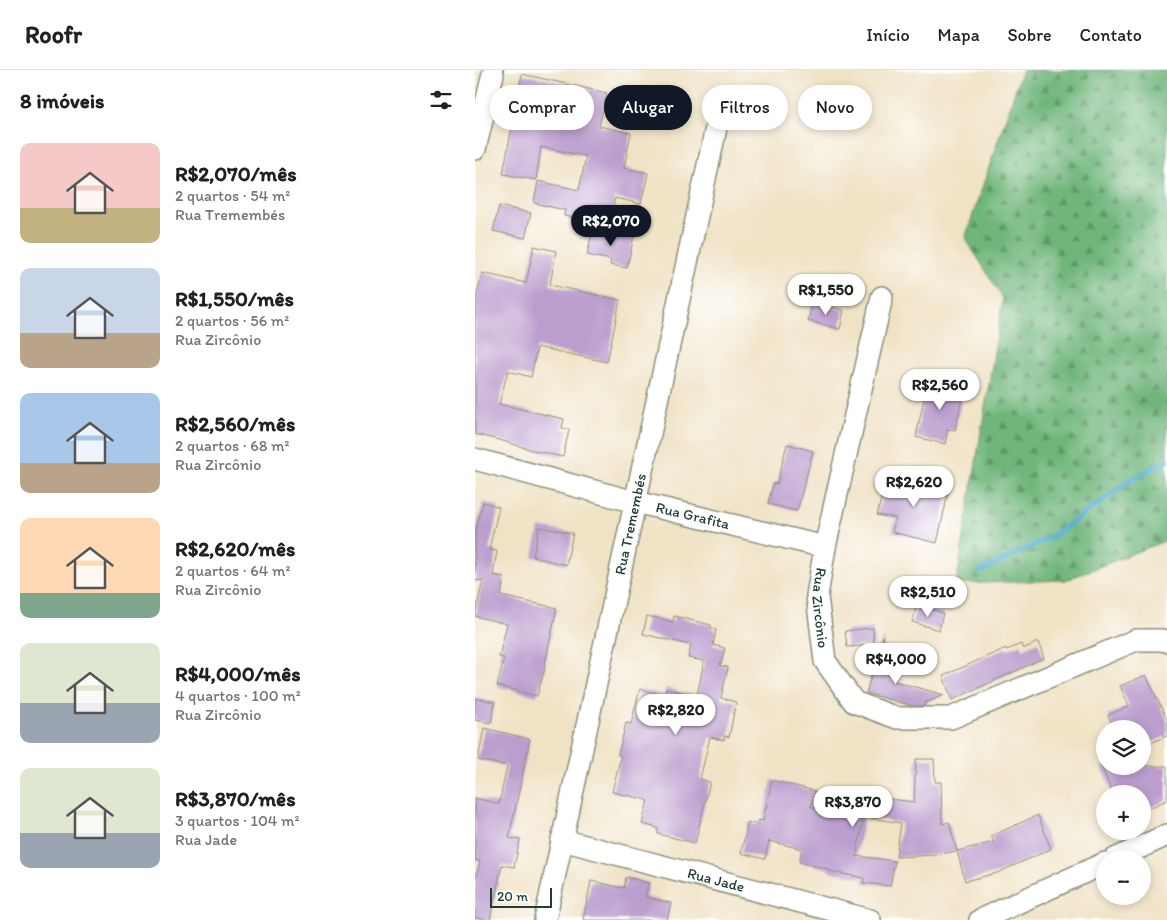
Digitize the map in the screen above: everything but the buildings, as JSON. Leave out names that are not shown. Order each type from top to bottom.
[{"type":"street","points":[[475,149],[493,74]]},
{"type":"street","name":"Rua Tremembés","points":[[545,920],[716,130]]},
{"type":"street","name":"Rua Zircônio","points":[[882,297],[825,548],[817,596],[825,661],[853,702],[897,718],[951,718],[1136,640],[1167,641]]},
{"type":"street","name":"Rua Grafita","points":[[475,459],[635,502],[825,548]]},
{"type":"street","points":[[1134,850],[1167,835]]},
{"type":"street","name":"Rua Jade","points":[[562,840],[870,920]]},
{"type":"street","points":[[980,920],[1096,867]]},
{"type":"green space","points":[[1022,70],[1167,70],[1167,540],[1066,580],[956,584],[1003,298],[965,238]]},
{"type":"waterway","points":[[981,571],[1053,536],[1131,480],[1167,460]]}]
